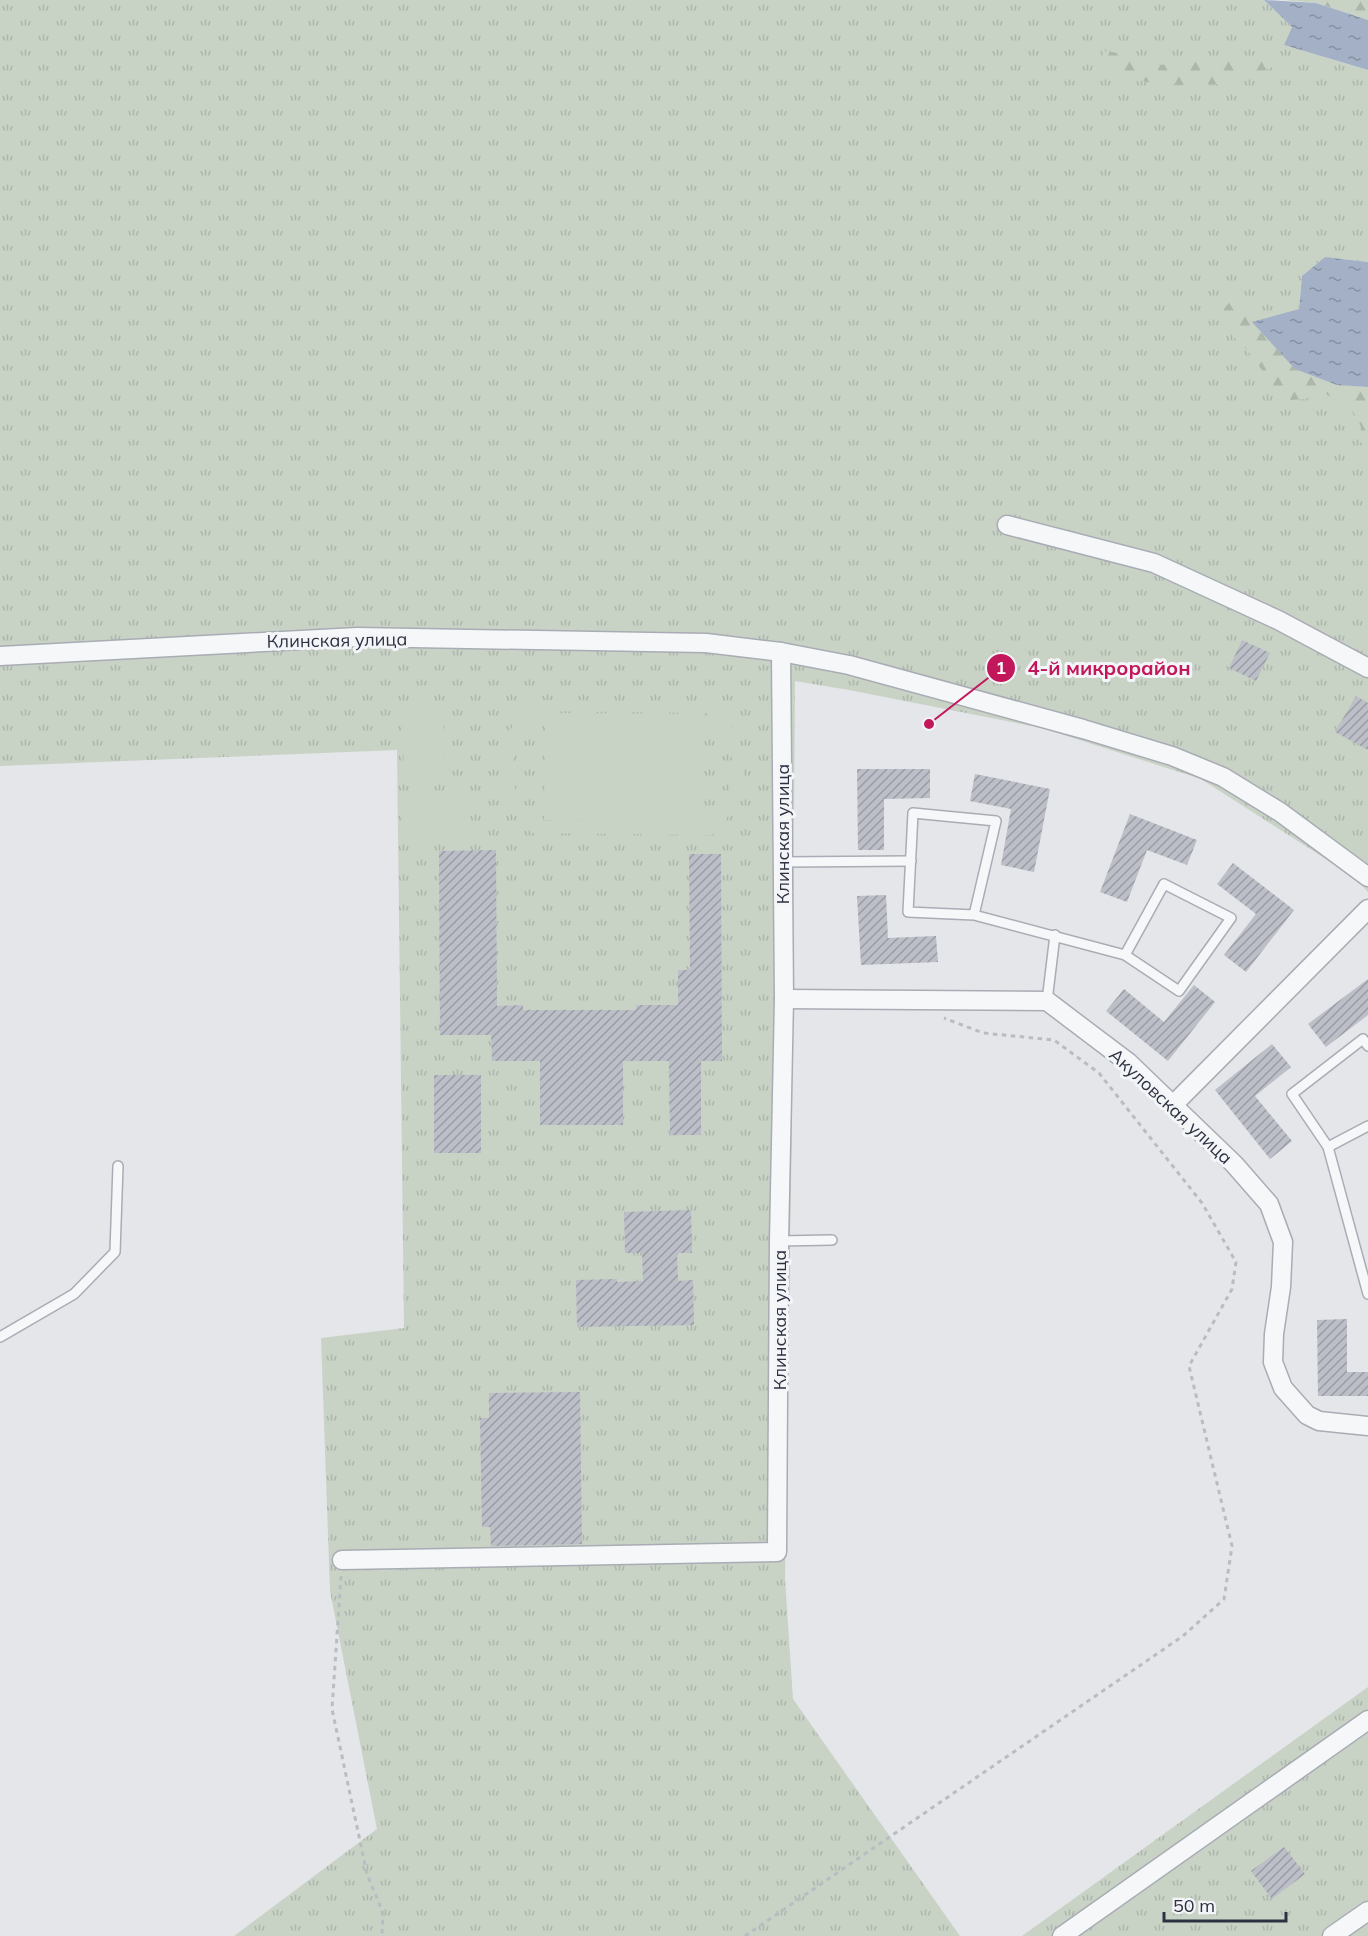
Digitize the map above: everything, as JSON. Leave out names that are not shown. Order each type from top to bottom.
[{"type":"street","points":[[1007,525],[1154,563],[1278,620],[1368,668]]},
{"type":"street","name":"Клинская улица","points":[[0,656],[357,638],[706,643],[781,652],[849,665],[1172,756],[1223,777],[1280,812],[1368,877]]},
{"type":"street","name":"Клинская улица","points":[[342,1560],[777,1552],[779,1241],[784,999],[781,652]]},
{"type":"street","points":[[1173,1105],[1368,909]]},
{"type":"street","points":[[784,999],[1047,1000]]},
{"type":"street","name":"Акуловская улица","points":[[1047,1000],[1129,1063],[1234,1164],[1269,1204],[1283,1242],[1281,1287],[1272,1362],[1283,1388],[1307,1415],[1319,1421],[1368,1425]]},
{"type":"street","points":[[1062,1936],[1368,1720]]},
{"type":"street","points":[[1332,1936],[1368,1911]]},
{"type":"lane","points":[[974,915],[996,821],[913,813],[908,912],[974,915],[1125,955],[1179,991],[1230,918],[1164,884],[1125,955]]},
{"type":"lane","points":[[782,862],[911,861]]},
{"type":"lane","points":[[1047,1000],[1055,935]]},
{"type":"lane","points":[[1368,1046],[1363,1039],[1292,1094],[1328,1146],[1368,1294]]},
{"type":"lane","points":[[1328,1146],[1368,1126]]},
{"type":"lane","points":[[0,1337],[74,1294],[115,1252],[118,1166]]},
{"type":"lane","points":[[779,1241],[832,1240]]},
{"type":"path","points":[[745,1936],[1183,1636],[1224,1599],[1232,1546],[1189,1366],[1232,1289],[1236,1262],[1202,1203],[1099,1073],[1054,1040],[983,1033],[940,1016]]},
{"type":"path","points":[[342,1560],[332,1709],[368,1874],[383,1913],[382,1936]]},
{"type":"green space","points":[[0,0],[1264,0],[1292,27],[1284,45],[1368,70],[1368,262],[1325,257],[1302,276],[1299,309],[1253,323],[1337,385],[1368,387],[1368,892],[1354,877],[1201,779],[1042,728],[795,681],[792,1117],[785,1579],[793,1699],[960,1936],[234,1936],[377,1829],[330,1591],[321,1338],[404,1328],[397,750],[0,766]]},
{"type":"green space","points":[[1283,0],[1368,0],[1368,20],[1316,3]]},
{"type":"green space","points":[[1103,51],[1127,54],[1159,65],[1277,56],[1273,67],[1224,84],[1187,85],[1159,84],[1120,77],[1102,61]]},
{"type":"green space","points":[[1235,297],[1252,322],[1295,369],[1337,385],[1368,387],[1368,451],[1365,453],[1360,439],[1361,427],[1352,410],[1323,392],[1305,399],[1291,400],[1271,387],[1247,350],[1225,328],[1223,309]]},
{"type":"green space","points":[[536,700],[710,702],[725,716],[735,732],[741,750],[744,767],[742,785],[736,803],[726,820],[712,835],[532,833],[518,818],[508,802],[501,766],[510,730],[521,714]],"holes":[[[539,711],[706,713],[726,738],[731,753],[732,768],[727,798],[719,812],[708,824],[536,822],[525,810],[518,796],[513,782],[514,751],[528,723]]]},
{"type":"green space","points":[[443,706],[445,780],[404,781],[402,707]]},
{"type":"green space","points":[[545,713],[700,714],[700,822],[544,820]]},
{"type":"green space","points":[[468,792],[469,837],[403,839],[402,794]]},
{"type":"green space","points":[[1368,1687],[1368,1936],[1022,1936]]},
{"type":"water","points":[[1264,0],[1316,3],[1368,20],[1368,70],[1284,45],[1292,27]]},
{"type":"water","points":[[1325,257],[1368,262],[1368,387],[1337,385],[1295,369],[1252,322],[1299,309],[1302,276]]},
{"type":"building","points":[[1242,640],[1270,653],[1256,681],[1229,668]]},
{"type":"building","points":[[1356,696],[1368,703],[1368,750],[1335,732]]},
{"type":"building","points":[[857,769],[930,769],[930,798],[884,799],[884,850],[858,850]]},
{"type":"building","points":[[975,774],[1050,789],[1034,872],[1001,865],[1011,809],[970,801]]},
{"type":"building","points":[[1130,814],[1197,840],[1187,865],[1147,850],[1127,902],[1100,892]]},
{"type":"building","points":[[496,850],[497,1006],[523,1005],[523,1010],[636,1010],[636,1005],[678,1005],[678,970],[690,970],[689,854],[721,854],[722,1061],[701,1061],[701,1135],[670,1135],[669,1061],[623,1061],[623,1125],[540,1125],[540,1061],[492,1061],[491,1035],[440,1035],[439,851]]},
{"type":"building","points":[[1233,863],[1294,910],[1246,972],[1224,955],[1256,914],[1217,884]]},
{"type":"building","points":[[886,895],[888,938],[936,936],[938,962],[861,965],[857,896]]},
{"type":"building","points":[[1368,979],[1368,1015],[1326,1047],[1308,1024]]},
{"type":"building","points":[[1194,985],[1215,1002],[1168,1061],[1106,1011],[1124,989],[1164,1022]]},
{"type":"building","points":[[1272,1044],[1291,1067],[1255,1096],[1292,1141],[1270,1159],[1215,1090]]},
{"type":"building","points":[[434,1075],[481,1075],[481,1153],[434,1153]]},
{"type":"building","points":[[691,1210],[692,1253],[677,1253],[678,1281],[693,1280],[694,1325],[577,1327],[576,1280],[643,1281],[642,1253],[625,1253],[624,1212]]},
{"type":"building","points":[[1347,1319],[1347,1372],[1368,1372],[1368,1396],[1318,1396],[1317,1320]]},
{"type":"building","points":[[580,1392],[582,1544],[491,1546],[490,1527],[482,1527],[480,1418],[489,1418],[489,1393]]},
{"type":"building","points":[[1284,1847],[1305,1874],[1272,1899],[1251,1871]]},
{"type":"place","name":"4-й микрорайон","points":[[929,724]]}]
